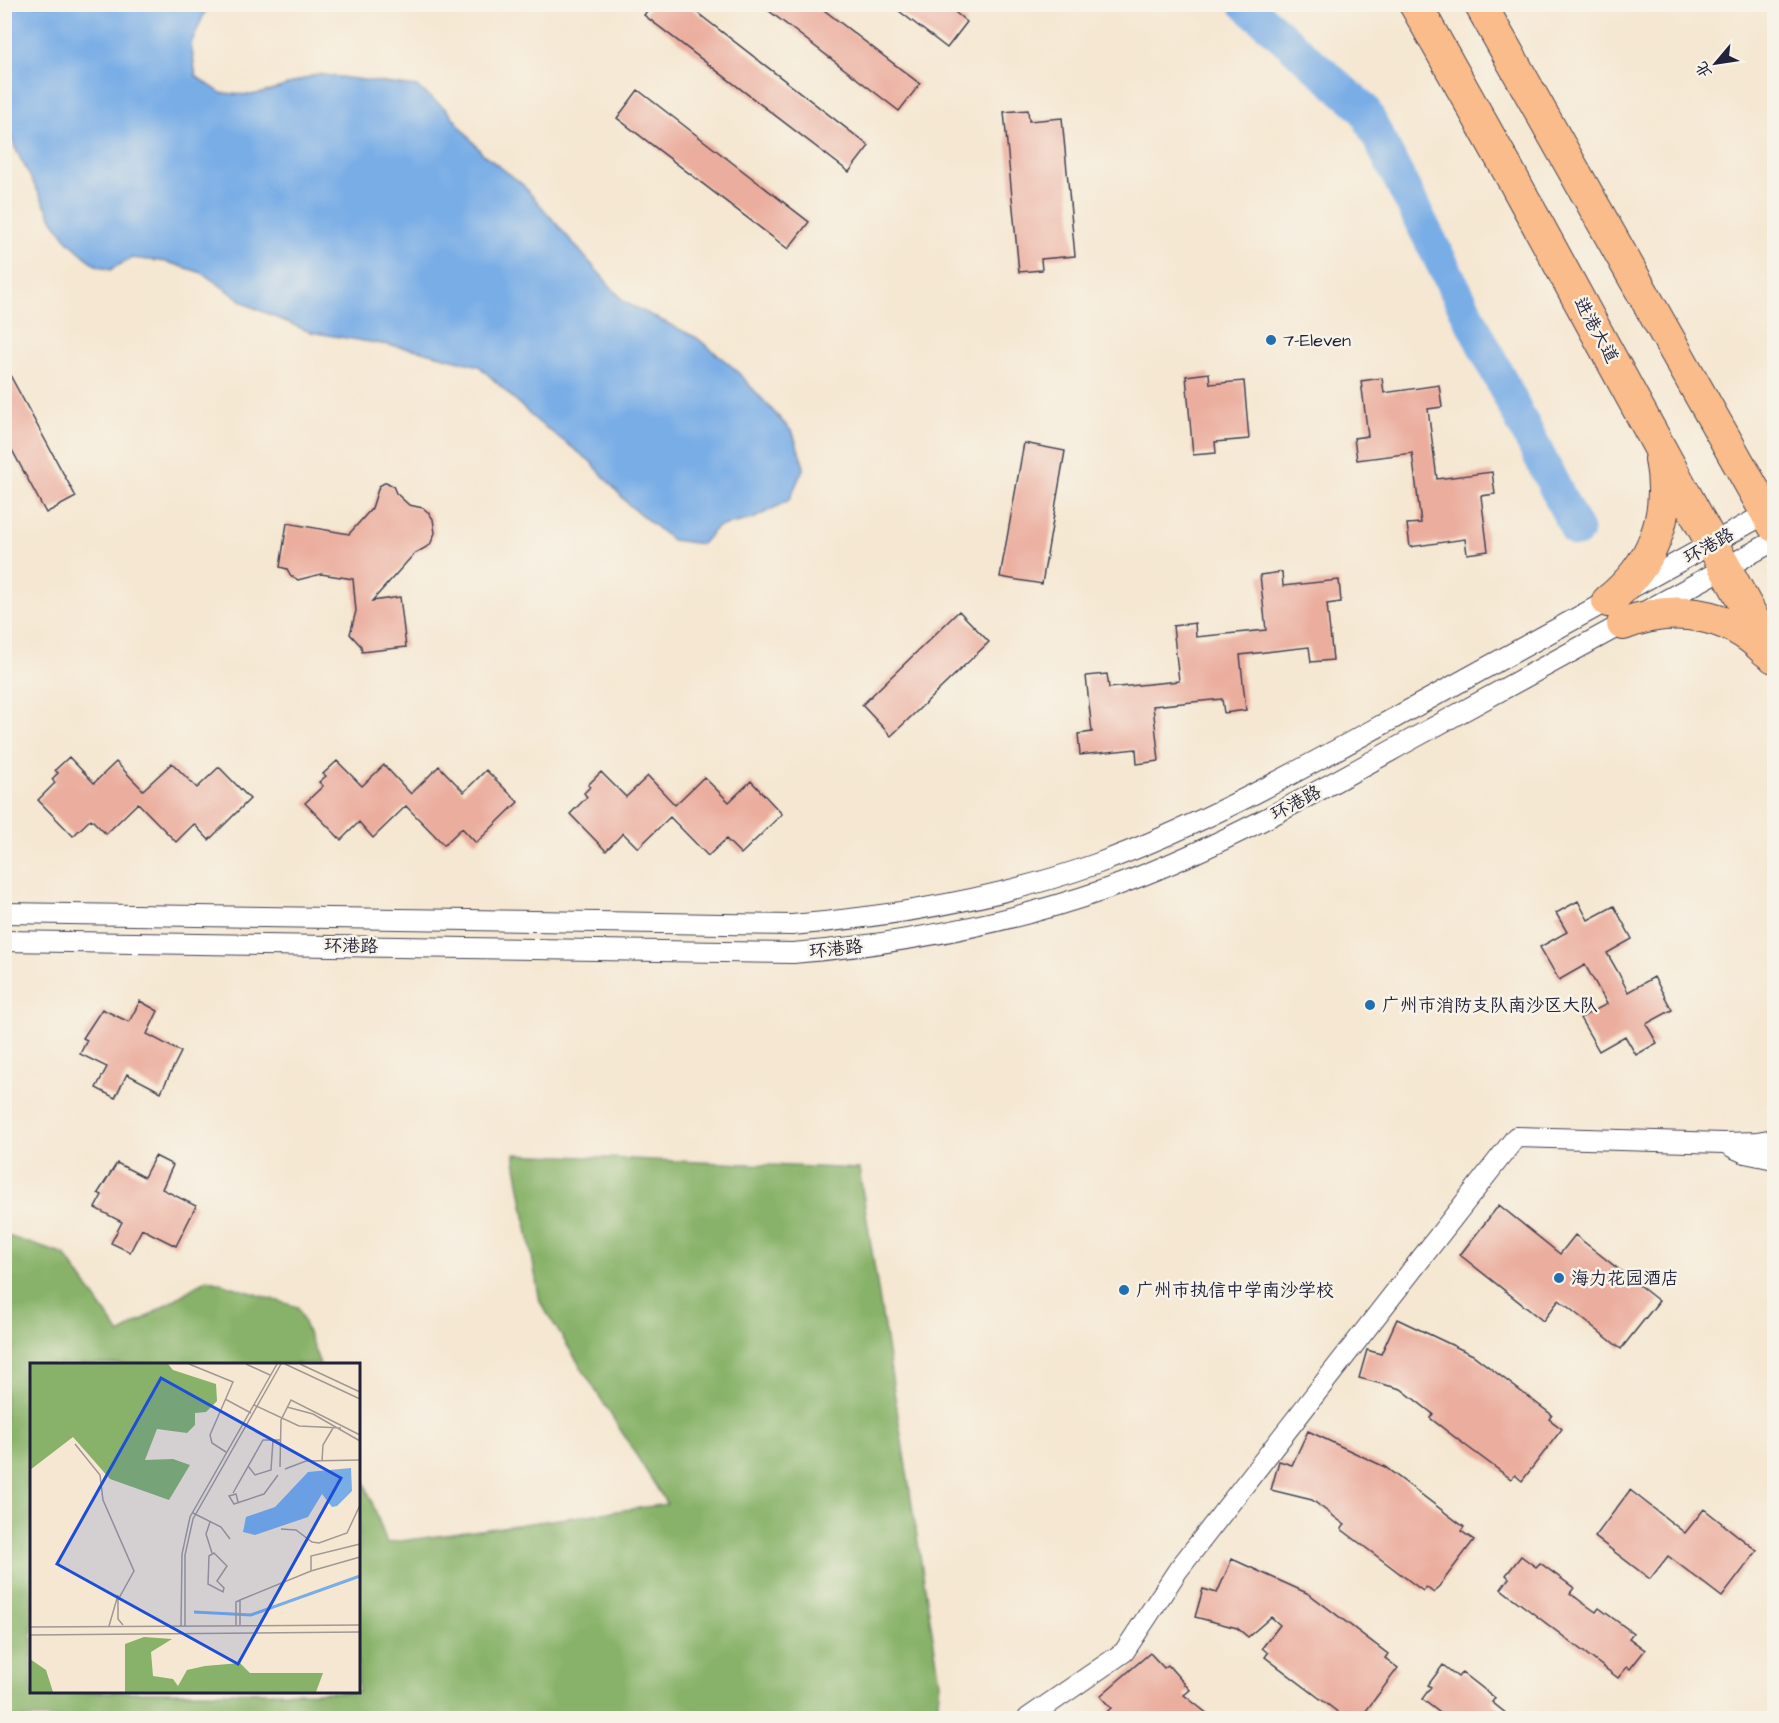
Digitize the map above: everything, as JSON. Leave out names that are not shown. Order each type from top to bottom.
[{"type":"highway","name":"进港大道","points":[[1415,4],[1774,659]]},
{"type":"highway","points":[[1480,4],[1772,527]]},
{"type":"highway","points":[[1604,619],[1622,589],[1640,568],[1654,544],[1660,527],[1664,510],[1665,476],[1662,459],[1649,428]]},
{"type":"highway","points":[[1604,619],[1673,612],[1707,616],[1737,629],[1774,659]]},
{"type":"street","name":"环港路","points":[[4,914],[792,925],[856,919],[945,905],[1084,867],[1190,826],[1604,619],[1772,527]]},
{"type":"street","name":"环港路","points":[[4,941],[793,953],[852,948],[950,932],[1053,907],[1143,876],[1202,851],[1296,804],[1604,619],[1772,527]]},
{"type":"street","points":[[1028,1719],[1124,1652],[1178,1570],[1516,1137],[1724,1143],[1774,1139]]},
{"type":"street","points":[[1724,1143],[1745,1153],[1774,1159]]},
{"type":"green space","points":[[514,1154],[859,1169],[940,1682],[936,1718],[5,1718],[5,1235],[65,1255],[120,1334],[207,1279],[298,1307],[320,1363],[30,1363],[30,1693],[360,1693],[360,1470],[387,1543],[667,1504],[540,1302]]},
{"type":"water","points":[[4,5],[208,5],[191,44],[196,76],[221,93],[251,95],[270,91],[317,74],[417,87],[446,109],[482,153],[522,184],[624,302],[697,338],[735,369],[793,433],[804,467],[789,500],[753,519],[717,527],[702,544],[672,540],[629,505],[590,461],[537,421],[479,366],[418,350],[310,332],[250,306],[202,273],[167,262],[132,258],[110,270],[94,264],[69,242],[53,220],[15,148],[5,118]]},
{"type":"building","points":[[652,4],[686,4],[869,146],[849,172],[644,15]]},
{"type":"building","points":[[760,4],[816,4],[920,84],[899,111]]},
{"type":"building","points":[[890,4],[945,4],[967,22],[947,48]]},
{"type":"building","points":[[638,90],[809,222],[788,249],[617,118]]},
{"type":"building","points":[[1028,110],[1029,121],[1062,118],[1075,256],[1041,259],[1042,270],[1019,272],[1004,112]]},
{"type":"building","points":[[4,364],[76,497],[46,513],[4,435]]},
{"type":"building","points":[[1209,373],[1210,384],[1244,381],[1249,439],[1215,442],[1216,453],[1193,455],[1186,376]]},
{"type":"building","points":[[1382,378],[1384,393],[1439,385],[1442,407],[1428,409],[1437,479],[1492,472],[1495,494],[1481,496],[1488,551],[1467,554],[1465,539],[1410,547],[1407,524],[1421,523],[1412,453],[1357,460],[1354,438],[1368,436],[1361,381]]},
{"type":"building","points":[[1024,443],[1065,451],[1042,584],[1000,577]]},
{"type":"building","points":[[386,482],[393,486],[396,493],[409,505],[423,508],[429,513],[433,519],[435,533],[430,545],[414,554],[372,601],[400,597],[406,647],[362,652],[361,646],[350,634],[356,611],[353,579],[321,574],[298,580],[291,576],[287,569],[280,567],[287,523],[349,534],[372,508],[379,486]]},
{"type":"building","points":[[1282,572],[1283,586],[1339,580],[1341,602],[1327,604],[1333,660],[1311,662],[1309,647],[1240,655],[1246,710],[1224,713],[1222,699],[1153,706],[1159,761],[1137,764],[1136,749],[1080,755],[1078,734],[1092,732],[1086,676],[1107,674],[1109,688],[1179,681],[1173,626],[1195,623],[1196,637],[1266,630],[1260,575]]},
{"type":"building","points":[[959,611],[989,642],[891,736],[862,705]]},
{"type":"building","points":[[69,757],[94,783],[116,762],[143,790],[172,763],[197,788],[219,767],[250,799],[209,840],[194,824],[176,842],[138,803],[106,834],[91,819],[73,836],[38,800],[55,783],[52,779],[58,773],[55,770]]},
{"type":"building","points":[[337,761],[362,786],[384,765],[411,794],[439,766],[464,792],[486,770],[518,802],[476,843],[462,828],[444,845],[406,806],[373,838],[359,822],[341,840],[305,803],[323,786],[319,782],[326,776],[323,774]]},
{"type":"building","points":[[601,772],[626,797],[648,776],[675,805],[704,777],[729,802],[751,781],[782,814],[741,854],[726,839],[708,856],[670,817],[638,848],[623,833],[606,851],[570,814],[587,797],[584,793],[590,787],[588,785]]},
{"type":"building","points":[[1578,901],[1588,920],[1614,906],[1632,939],[1607,953],[1628,992],[1654,977],[1672,1010],[1646,1024],[1657,1043],[1636,1055],[1625,1036],[1599,1051],[1580,1018],[1607,1004],[1596,984],[1585,965],[1559,980],[1540,947],[1567,932],[1556,913]]},
{"type":"building","points":[[140,1001],[158,1011],[147,1034],[181,1052],[161,1092],[127,1074],[115,1098],[96,1088],[107,1067],[80,1054],[87,1040],[83,1038],[102,1009],[129,1022]]},
{"type":"building","points":[[155,1156],[173,1165],[162,1189],[196,1206],[176,1246],[142,1229],[130,1252],[111,1243],[122,1222],[95,1208],[102,1195],[98,1193],[117,1163],[144,1177]]},
{"type":"building","name":"海力花园酒店","points":[[1499,1205],[1560,1254],[1575,1235],[1659,1301],[1621,1349],[1559,1300],[1543,1321],[1460,1255]]},
{"type":"building","points":[[1397,1319],[1473,1355],[1552,1415],[1549,1419],[1562,1429],[1522,1481],[1515,1475],[1511,1479],[1465,1445],[1430,1418],[1433,1414],[1401,1389],[1359,1378],[1367,1350],[1381,1354]]},
{"type":"building","points":[[1308,1431],[1385,1467],[1464,1527],[1461,1531],[1474,1540],[1434,1593],[1426,1587],[1423,1591],[1341,1529],[1345,1525],[1312,1500],[1271,1490],[1279,1461],[1292,1465]]},
{"type":"building","points":[[1630,1490],[1685,1533],[1704,1509],[1757,1551],[1722,1597],[1668,1556],[1650,1579],[1595,1537]]},
{"type":"building","points":[[1521,1556],[1536,1567],[1540,1563],[1574,1588],[1570,1593],[1583,1603],[1596,1612],[1599,1608],[1633,1633],[1629,1638],[1645,1650],[1630,1669],[1627,1667],[1618,1678],[1501,1589],[1509,1578],[1506,1575]]},
{"type":"building","points":[[1232,1559],[1309,1594],[1388,1654],[1385,1658],[1398,1668],[1360,1719],[1347,1719],[1265,1657],[1268,1653],[1262,1648],[1280,1625],[1271,1617],[1248,1637],[1237,1628],[1195,1617],[1203,1589],[1217,1593]]},
{"type":"building","points":[[1150,1653],[1164,1668],[1168,1665],[1190,1690],[1184,1695],[1214,1719],[1099,1719],[1111,1708],[1100,1696]]},
{"type":"building","points":[[1443,1665],[1458,1677],[1462,1672],[1495,1698],[1492,1702],[1513,1719],[1448,1719],[1422,1699],[1431,1687],[1428,1685]]},
{"type":"waterway","points":[[1245,4],[1364,109],[1577,531]]},
{"type":"place","name":"7-Eleven","points":[[1271,340]]},
{"type":"place","name":"广州市消防支队南沙区大队","points":[[1370,1005]]},
{"type":"place","name":"海力花园酒店","points":[[1559,1278]]},
{"type":"place","name":"广州市执信中学南沙学校","points":[[1124,1290]]}]
